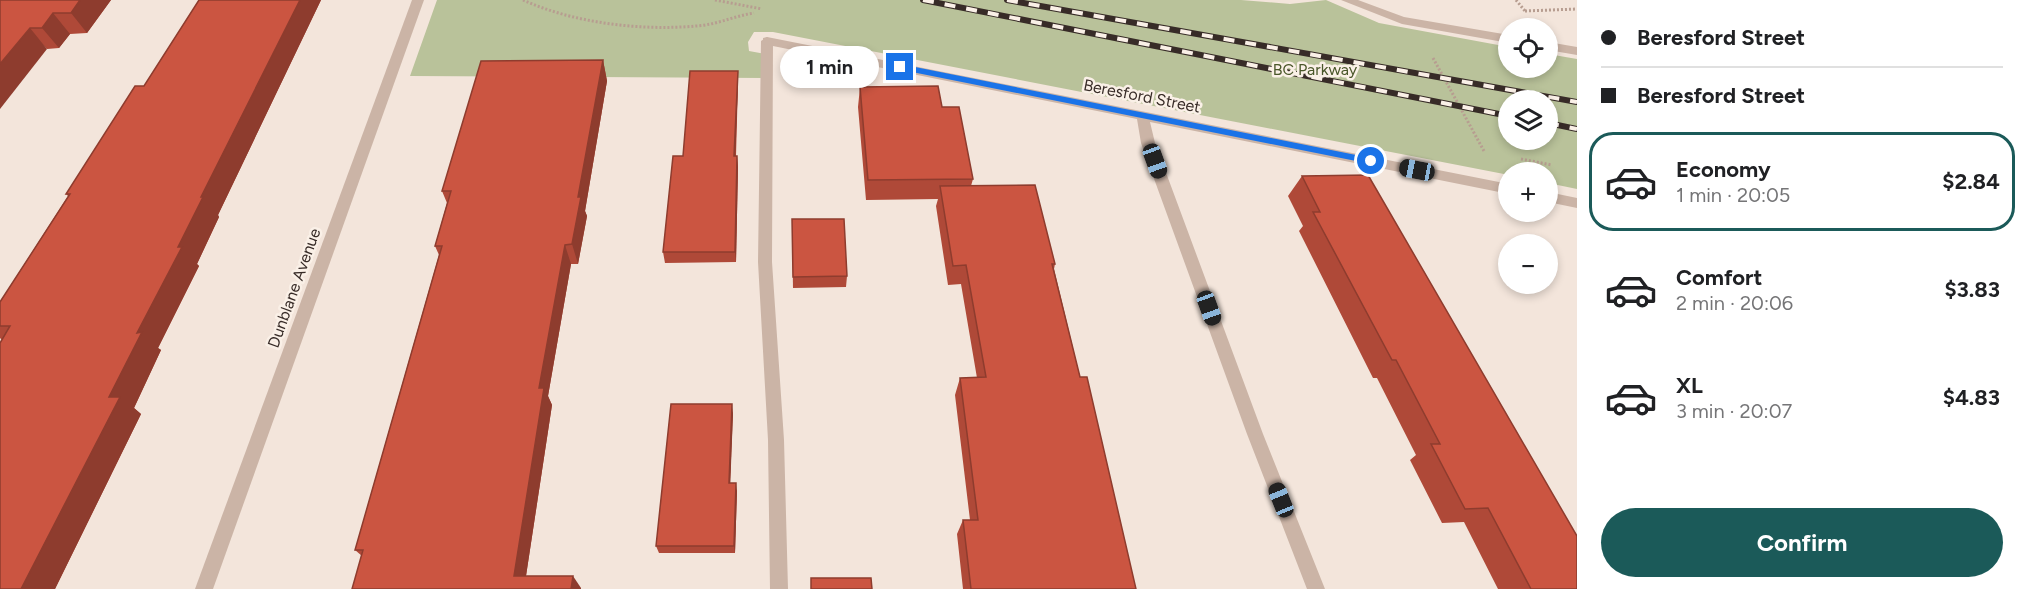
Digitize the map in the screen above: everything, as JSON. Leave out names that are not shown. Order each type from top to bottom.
[{"type":"street","name":"Dunblane Avenue","points":[[204,589],[418,0]]},
{"type":"street","points":[[1347,0],[1402,20],[1498,37]]},
{"type":"street","name":"Beresford Street","points":[[779,589],[776,440],[765,262],[767,41],[1498,187]]},
{"type":"street","points":[[1558,48],[1577,51]]},
{"type":"street","points":[[1142,114],[1148,143],[1255,434],[1316,589]]},
{"type":"street","points":[[1558,199],[1577,202]]},
{"type":"path","points":[[716,0],[767,10]]},
{"type":"path","points":[[1525,10],[1577,9]]},
{"type":"path","points":[[1402,20],[1431,53],[1484,152]]},
{"type":"green space","name":"BC Parkway","points":[[437,0],[1241,0],[1290,4],[1326,0],[1379,23],[1498,45],[1498,78],[1558,78],[1558,56],[1577,59],[1577,189],[1558,185],[1558,162],[1498,162],[1498,173],[773,32],[754,32],[748,42],[749,51],[766,54],[765,78],[410,76]]},
{"type":"building","points":[[0,0],[80,0],[71,13],[53,13],[42,28],[30,28],[0,64]]},
{"type":"building","points":[[199,0],[300,0],[201,197],[203,197],[178,247],[182,247],[137,333],[142,332],[109,397],[120,397],[21,589],[0,589],[0,343],[10,326],[0,326],[0,302],[70,194],[66,194],[135,86],[144,86]]},
{"type":"building","points":[[603,60],[578,197],[581,197],[572,244],[565,245],[539,388],[544,388],[514,576],[573,576],[571,589],[352,589],[363,550],[355,550],[442,246],[435,246],[451,191],[442,191],[481,61]]},
{"type":"building","points":[[690,71],[738,71],[734,156],[737,156],[735,252],[663,252],[673,156],[683,156]]},
{"type":"building","points":[[938,86],[942,107],[959,107],[973,179],[868,180],[860,87]]},
{"type":"building","points":[[1368,175],[1577,536],[1577,589],[1531,589],[1488,508],[1465,509],[1431,444],[1440,444],[1313,212],[1320,212],[1302,176]]},
{"type":"building","points":[[1035,185],[1080,377],[1087,377],[1136,589],[971,589],[963,520],[978,520],[960,378],[986,377],[966,265],[953,266],[940,186]]},
{"type":"building","points":[[792,219],[844,219],[847,276],[793,277]]},
{"type":"building","points":[[671,404],[732,404],[729,483],[736,483],[734,546],[656,546]]},
{"type":"building","points":[[811,578],[871,578],[872,589],[811,589]]},
{"type":"railway","points":[[923,0],[1498,114]]},
{"type":"railway","points":[[1007,0],[1577,102]]},
{"type":"railway","points":[[1558,125],[1577,129]]},
{"type":"route","points":[[900,67],[1371,161]]}]
